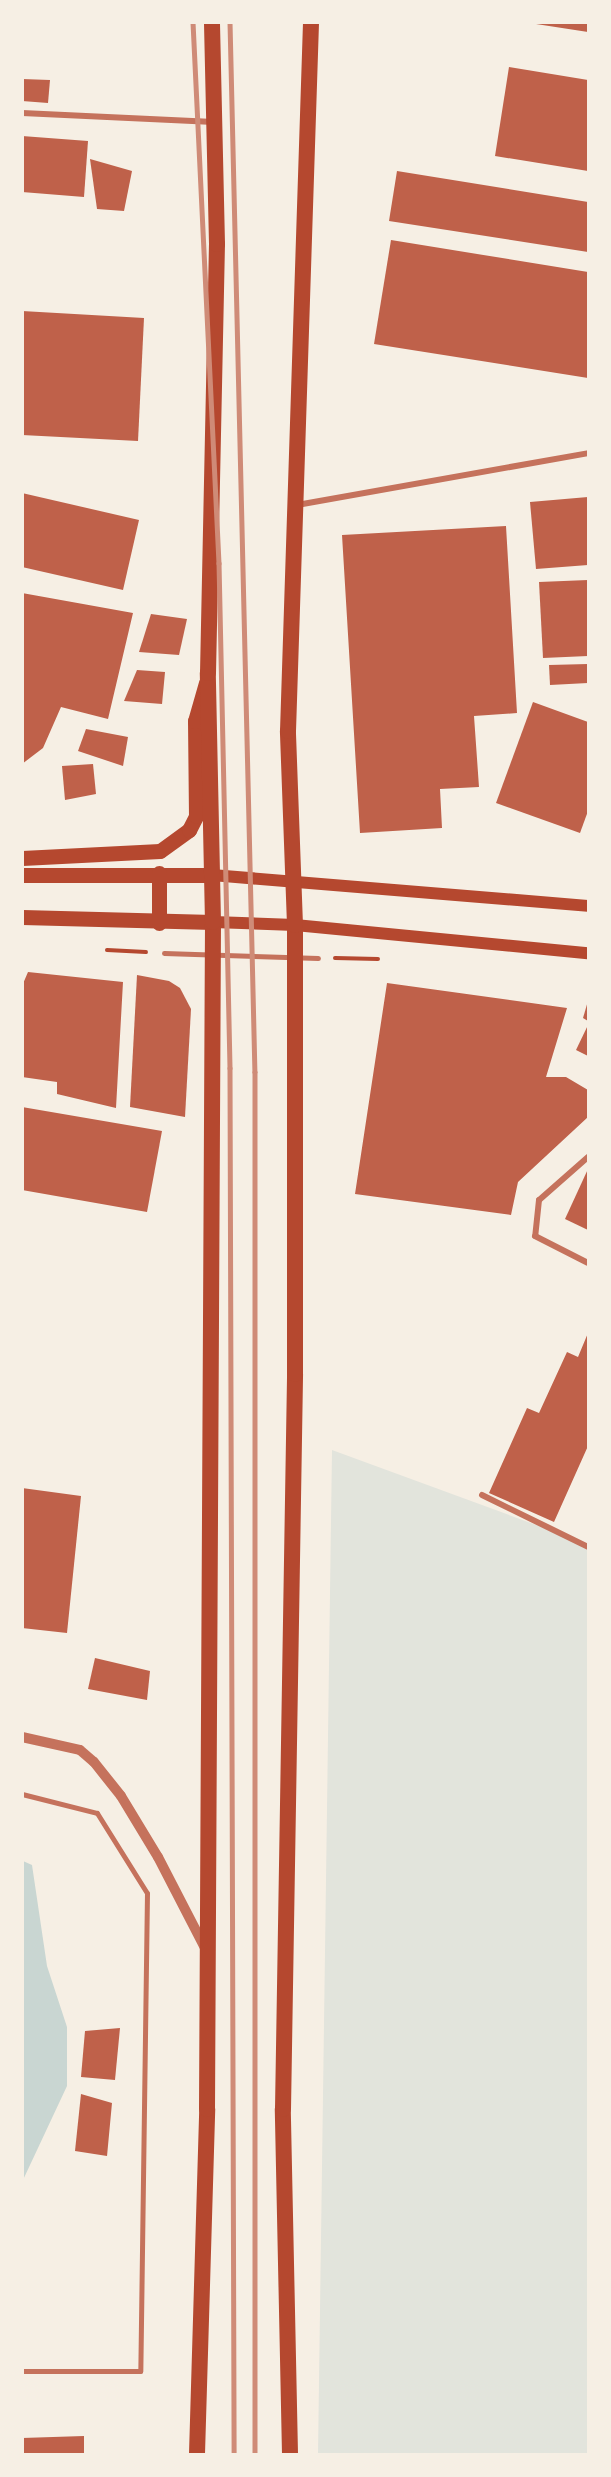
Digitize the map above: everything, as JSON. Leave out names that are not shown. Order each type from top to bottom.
[{"type":"highway","points":[[197,2454],[207,2109],[206,1950],[213,922],[208,674],[217,244],[212,22]]},
{"type":"highway","points":[[290,2454],[283,2109],[295,1374],[295,925],[288,730],[312,22]]},
{"type":"main road","points":[[22,858],[160,851],[189,830],[196,816],[195,721],[208,674]]},
{"type":"main road","points":[[22,875],[159,873],[212,875],[588,906]]},
{"type":"main road","points":[[159,873],[159,923]]},
{"type":"main road","points":[[22,917],[159,923],[295,925],[588,953]]},
{"type":"street","points":[[22,113],[214,123]]},
{"type":"street","points":[[297,506],[588,453]]},
{"type":"street","points":[[164,953],[318,958]]},
{"type":"street","points":[[588,1157],[539,1200],[535,1236],[588,1263]]},
{"type":"street","points":[[482,1495],[588,1547]]},
{"type":"street","points":[[22,1737],[80,1750],[94,1762],[122,1796],[158,1857],[206,1950]]},
{"type":"street","points":[[22,1794],[97,1813],[147,1893],[140,2371],[22,2371]]},
{"type":"path","points":[[107,950],[164,953]]},
{"type":"path","points":[[318,958],[383,959]]},
{"type":"shaded area","points":[[332,1450],[588,1544],[588,2454],[318,2454]]},
{"type":"shaded area","points":[[23,1861],[32,1865],[47,1966],[67,2027],[67,2086],[23,2180]]},
{"type":"building","points":[[536,22],[588,22],[588,32],[536,24]]},
{"type":"building","points":[[509,67],[588,80],[588,171],[495,156]]},
{"type":"building","points":[[22,79],[50,80],[48,103],[22,101]]},
{"type":"building","points":[[22,136],[88,141],[84,197],[22,192]]},
{"type":"building","points":[[90,159],[132,171],[124,211],[97,209]]},
{"type":"building","points":[[397,171],[588,202],[588,252],[389,221]]},
{"type":"building","points":[[391,240],[588,272],[588,378],[374,344]]},
{"type":"building","points":[[22,311],[144,318],[138,441],[22,435]]},
{"type":"building","points":[[22,493],[139,520],[123,590],[22,567]]},
{"type":"building","points":[[588,497],[588,565],[536,569],[530,502]]},
{"type":"building","points":[[506,526],[517,713],[474,716],[479,787],[440,789],[442,828],[360,833],[342,535]]},
{"type":"building","points":[[588,580],[588,656],[543,658],[539,582]]},
{"type":"building","points":[[22,593],[133,613],[108,719],[61,707],[43,748],[22,764]]},
{"type":"building","points":[[151,614],[187,619],[179,655],[139,652]]},
{"type":"building","points":[[588,664],[588,683],[550,685],[549,665]]},
{"type":"building","points":[[137,670],[165,672],[162,704],[124,701]]},
{"type":"building","points":[[533,702],[588,722],[588,811],[580,833],[496,803]]},
{"type":"building","points":[[86,729],[128,737],[123,766],[78,751]]},
{"type":"building","points":[[93,764],[96,794],[65,800],[62,766]]},
{"type":"building","points":[[28,972],[123,982],[116,1108],[57,1094],[57,1082],[22,1077],[22,986]]},
{"type":"building","points":[[137,975],[169,981],[180,988],[191,1009],[185,1117],[130,1107]]},
{"type":"building","points":[[387,983],[567,1008],[546,1077],[566,1077],[588,1090],[588,1117],[518,1182],[511,1215],[355,1194]]},
{"type":"building","points":[[588,1001],[588,1021],[583,1018]]},
{"type":"building","points":[[588,1025],[588,1056],[576,1050]]},
{"type":"building","points":[[22,1107],[162,1131],[147,1212],[22,1190]]},
{"type":"building","points":[[588,1169],[588,1230],[565,1219]]},
{"type":"building","points":[[588,1333],[588,1446],[554,1522],[489,1493],[527,1408],[539,1413],[567,1352],[578,1357]]},
{"type":"building","points":[[22,1488],[81,1496],[67,1633],[22,1628]]},
{"type":"building","points":[[95,1658],[150,1671],[147,1700],[88,1689]]},
{"type":"building","points":[[120,2028],[115,2080],[81,2077],[85,2031]]},
{"type":"building","points":[[81,2094],[112,2103],[107,2156],[75,2151]]},
{"type":"building","points":[[84,2436],[84,2454],[22,2454],[22,2438]]},
{"type":"railway","points":[[193,22],[219,563],[230,1068],[234,2454]]},
{"type":"railway","points":[[230,22],[255,1072],[255,2454]]}]
